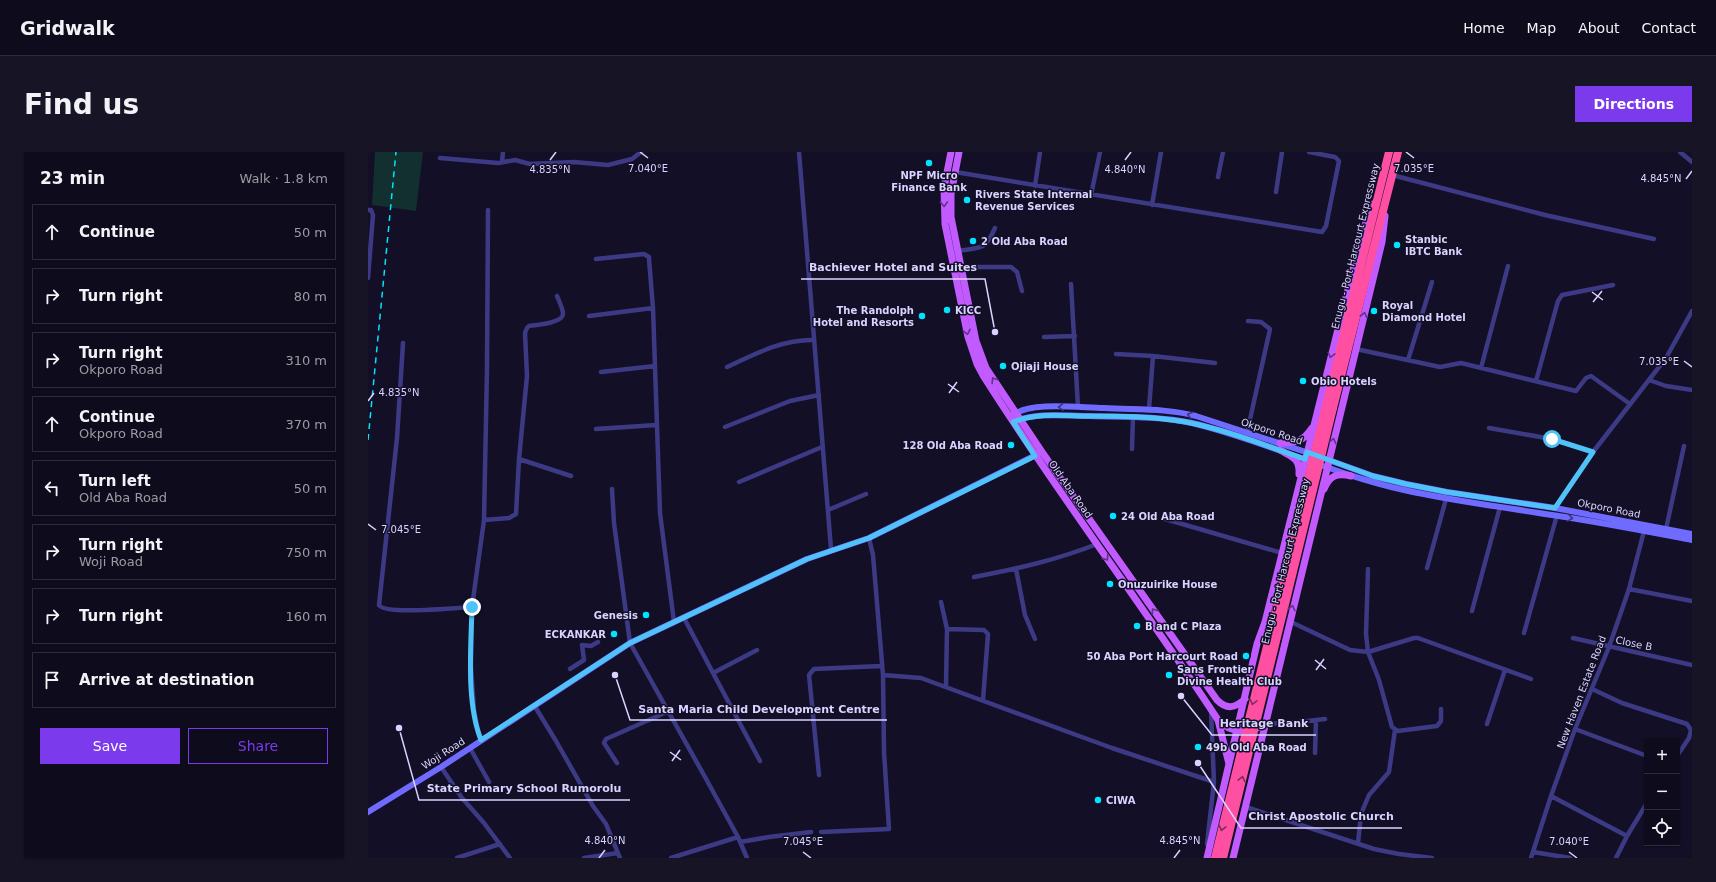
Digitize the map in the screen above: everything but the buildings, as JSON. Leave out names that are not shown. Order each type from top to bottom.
[{"type":"highway","name":"Enugu - Port Harcourt Expressway","points":[[1223,858],[1389,152]]},
{"type":"highway","name":"Enugu - Port Harcourt Expressway","points":[[1215,858],[1329,407],[1398,152]]},
{"type":"main road","name":"Old Aba Road","points":[[951,152],[944,188],[944,211],[968,337],[977,364],[984,377],[1014,418],[1042,452],[1216,700],[1230,708],[1236,706],[1245,699]]},
{"type":"main road","name":"Old Aba Road","points":[[959,152],[951,194],[951,217],[976,341],[982,358],[1035,456],[1218,720]]},
{"type":"main road","points":[[1207,858],[1253,662],[1282,553],[1362,233],[1382,183]]},
{"type":"main road","points":[[1233,858],[1289,621],[1382,242],[1387,195]]},
{"type":"main road","name":"Okporo Road","points":[[1014,418],[1035,408],[1078,407],[1149,409],[1184,413],[1247,432],[1280,447]]},
{"type":"main road","name":"Okporo Road","points":[[1014,418],[1032,416],[1133,417],[1164,419],[1193,424],[1280,447],[1306,456],[1327,467],[1351,476],[1390,487],[1446,499],[1557,515],[1692,540]]},
{"type":"main road","points":[[1280,447],[1300,441],[1307,435],[1314,425]]},
{"type":"main road","points":[[1280,447],[1299,464],[1298,487]]},
{"type":"main road","name":"Woji Road","points":[[368,812],[441,767],[630,643],[807,559],[831,549],[869,538],[1042,452]]},
{"type":"main road","name":"Okporo Road","points":[[1306,456],[1329,460],[1373,476],[1406,484],[1447,492],[1555,508],[1692,534]]},
{"type":"main road","points":[[1318,504],[1330,478],[1341,474],[1351,476]]},
{"type":"main road","points":[[1252,670],[1260,654],[1265,649],[1273,650],[1278,654],[1280,660]]},
{"type":"main road","points":[[1218,720],[1226,726],[1237,730],[1255,730],[1265,724]]},
{"type":"main road","points":[[1218,720],[1229,767]]},
{"type":"street","points":[[502,162],[503,152]]},
{"type":"street","points":[[440,158],[502,162],[515,160],[530,164],[574,162],[608,165],[632,159],[641,152]]},
{"type":"street","points":[[799,152],[831,549]]},
{"type":"street","points":[[1035,186],[1040,152]]},
{"type":"street","points":[[1091,195],[1100,152]]},
{"type":"street","points":[[1152,205],[1161,152]]},
{"type":"street","points":[[1218,177],[1223,152]]},
{"type":"street","points":[[1276,192],[1282,152]]},
{"type":"street","points":[[955,172],[1322,232],[1326,226],[1340,164],[1335,157],[1323,153],[1309,152]]},
{"type":"street","points":[[1680,152],[1692,162]]},
{"type":"street","points":[[1392,175],[1545,215],[1654,239]]},
{"type":"street","points":[[368,210],[371,210],[373,215],[368,278]]},
{"type":"street","points":[[481,740],[474,710],[471,666],[472,607],[484,520],[488,210]]},
{"type":"street","points":[[958,251],[984,246],[989,241],[995,228]]},
{"type":"street","points":[[596,259],[644,254],[649,256],[653,308],[660,513],[674,622]]},
{"type":"street","points":[[1481,368],[1508,266]]},
{"type":"street","points":[[961,267],[1011,267],[1017,272],[1022,291]]},
{"type":"street","points":[[1408,360],[1432,282]]},
{"type":"street","points":[[1071,284],[1078,407]]},
{"type":"street","points":[[1536,382],[1558,301],[1562,295],[1613,285]]},
{"type":"street","points":[[484,520],[509,518],[516,514],[519,459],[527,376],[525,332],[526,328],[529,326],[556,321],[562,318],[563,314],[557,296]]},
{"type":"street","points":[[589,316],[653,308]]},
{"type":"street","points":[[1555,508],[1593,452],[1674,346],[1692,311]]},
{"type":"street","points":[[1247,432],[1270,329],[1261,322],[1248,321]]},
{"type":"street","points":[[1044,337],[1075,336]]},
{"type":"street","points":[[727,367],[781,344],[798,340],[814,340]]},
{"type":"street","points":[[403,343],[397,438],[379,604],[384,609],[422,610],[472,607]]},
{"type":"street","points":[[1356,349],[1386,357],[1440,367],[1461,363],[1576,391],[1586,378],[1591,376],[1630,404]]},
{"type":"street","points":[[1116,354],[1153,356],[1215,363]]},
{"type":"street","points":[[1149,409],[1153,356]]},
{"type":"street","points":[[601,372],[655,366]]},
{"type":"street","points":[[1649,380],[1666,386],[1692,390]]},
{"type":"street","points":[[725,427],[790,401],[819,395]]},
{"type":"street","points":[[1132,449],[1133,417]]},
{"type":"street","points":[[596,429],[656,425]]},
{"type":"street","points":[[1489,428],[1544,437],[1593,452]]},
{"type":"street","points":[[1666,529],[1684,446]]},
{"type":"street","points":[[739,482],[822,447]]},
{"type":"street","points":[[519,459],[570,476]]},
{"type":"street","points":[[612,489],[614,523],[630,643],[738,837],[747,858]]},
{"type":"street","points":[[828,510],[866,494]]},
{"type":"street","points":[[1427,568],[1446,499]]},
{"type":"street","points":[[1472,611],[1500,507]]},
{"type":"street","points":[[1524,634],[1557,515]]},
{"type":"street","points":[[1164,520],[1282,553]]},
{"type":"street","name":"New Haven Estate Road","points":[[1531,858],[1575,729],[1609,647],[1628,589],[1644,531]]},
{"type":"street","points":[[821,832],[889,830],[884,748],[883,674],[881,666],[873,554],[869,538]]},
{"type":"street","points":[[974,577],[1016,569],[1097,544]]},
{"type":"street","points":[[1016,569],[1025,615],[1035,639]]},
{"type":"street","points":[[1358,843],[1361,814],[1368,795],[1389,772],[1395,730],[1392,727],[1379,680],[1368,652],[1366,634],[1368,569]]},
{"type":"street","points":[[1628,589],[1692,601]]},
{"type":"street","points":[[941,602],[947,629],[946,686]]},
{"type":"street","points":[[684,618],[760,761]]},
{"type":"street","points":[[1289,621],[1350,650],[1368,652],[1414,638],[1531,679]]},
{"type":"street","points":[[947,629],[984,630],[988,634],[983,700]]},
{"type":"street","name":"Close B","points":[[1573,638],[1692,664]]},
{"type":"street","points":[[570,669],[584,660],[582,645],[591,646],[598,642]]},
{"type":"street","points":[[713,673],[757,650]]},
{"type":"street","points":[[819,775],[809,675],[811,670],[881,666]]},
{"type":"street","points":[[1486,724],[1505,670]]},
{"type":"street","points":[[883,674],[914,676],[946,686],[1112,748],[1214,782]]},
{"type":"street","points":[[1592,689],[1622,703],[1687,724],[1690,727],[1689,738],[1680,752]]},
{"type":"street","points":[[534,705],[593,806],[606,824],[619,856],[584,858]]},
{"type":"street","points":[[1210,848],[1207,846],[1214,782],[1211,708]]},
{"type":"street","points":[[1395,730],[1437,726],[1441,721],[1441,709]]},
{"type":"street","points":[[617,763],[604,743],[606,739],[669,711]]},
{"type":"street","points":[[1265,724],[1325,719]]},
{"type":"street","points":[[1315,753],[1316,720]]},
{"type":"street","points":[[1575,729],[1644,755]]},
{"type":"street","points":[[470,748],[489,782]]},
{"type":"street","points":[[441,767],[462,798],[510,858]]},
{"type":"street","points":[[1551,796],[1627,836]]},
{"type":"street","points":[[1246,807],[1358,843],[1399,854],[1432,858]]},
{"type":"street","points":[[1616,858],[1644,808]]},
{"type":"street","points":[[740,842],[769,836],[811,832]]},
{"type":"street","points":[[671,858],[684,856],[738,837]]},
{"type":"street","points":[[457,858],[500,844]]},
{"type":"street","points":[[1533,852],[1570,858]]},
{"type":"green space","points":[[375,152],[423,152],[416,211],[372,205]]},
{"type":"railway","points":[[368,440],[396,152]]},
{"type":"place","name":"NPF Micro Finance Bank","points":[[929,163]]},
{"type":"place","name":"Rivers State Internal Revenue Services","points":[[967,200]]},
{"type":"place","name":"2 Old Aba Road","points":[[973,241]]},
{"type":"place","name":"Stanbic IBTC Bank","points":[[1397,245]]},
{"type":"place","name":"KICC","points":[[947,310]]},
{"type":"place","name":"Royal Diamond Hotel","points":[[1374,311]]},
{"type":"place","name":"The Randolph Hotel and Resorts","points":[[922,316]]},
{"type":"place","name":"Bachiever Hotel and Suites","points":[[995,332]]},
{"type":"place","name":"Ojiaji House","points":[[1003,366]]},
{"type":"place","name":"Obio Hotels","points":[[1303,381]]},
{"type":"place","name":"128 Old Aba Road","points":[[1011,445]]},
{"type":"place","name":"24 Old Aba Road","points":[[1113,516]]},
{"type":"place","name":"Onuzuirike House","points":[[1110,584]]},
{"type":"place","name":"Genesis","points":[[646,615]]},
{"type":"place","name":"B and C Plaza","points":[[1137,626]]},
{"type":"place","name":"ECKANKAR","points":[[614,634]]},
{"type":"place","name":"50 Aba Port Harcourt Road","points":[[1246,656]]},
{"type":"place","name":"Santa Maria Child Development Centre","points":[[615,675]]},
{"type":"place","name":"Sans Frontier Divine Health Club","points":[[1169,675]]},
{"type":"place","name":"Heritage Bank","points":[[1181,696]]},
{"type":"place","name":"State Primary School Rumorolu","points":[[399,728]]},
{"type":"place","name":"49b Old Aba Road","points":[[1198,747]]},
{"type":"place","name":"Christ Apostolic Church","points":[[1198,763]]},
{"type":"place","name":"CIWA","points":[[1098,800]]},
{"type":"route","points":[[472,607],[471,666],[474,710],[481,740],[630,643],[807,559],[831,549],[869,538],[1035,456],[1013,422],[1026,417],[1064,415],[1141,417],[1178,421],[1245,438],[1305,459],[1307,452],[1390,481],[1447,492],[1555,508],[1593,452],[1572,444],[1552,439]]}]
